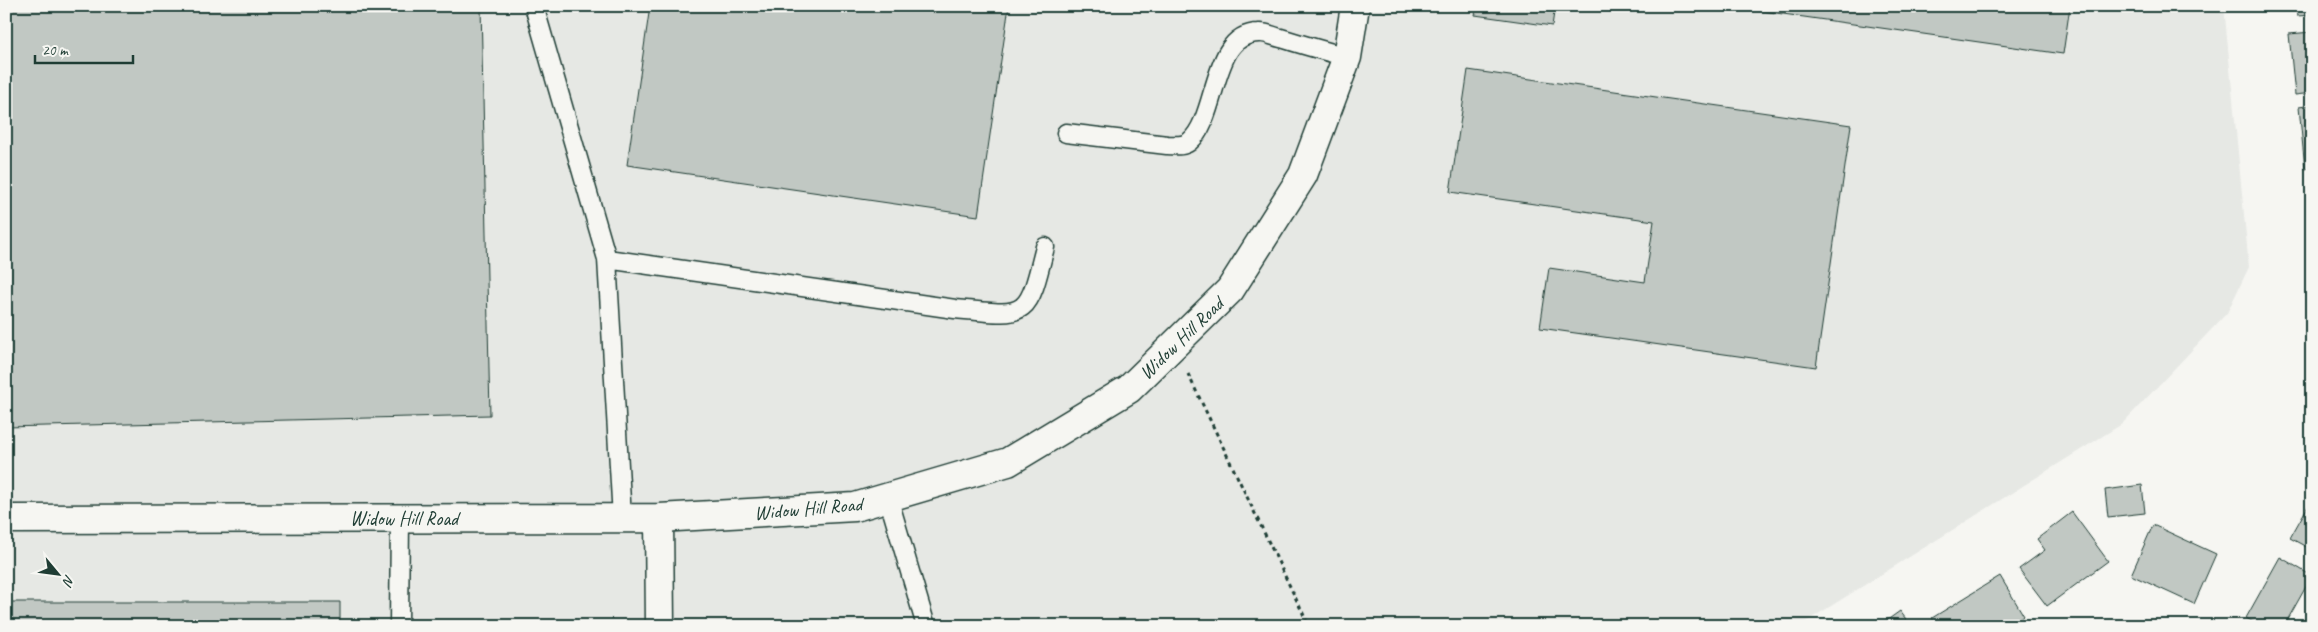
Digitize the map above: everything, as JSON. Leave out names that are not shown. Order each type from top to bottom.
[{"type":"street","name":"Widow Hill Road","points":[[6,519],[659,518],[855,507],[1008,462],[1129,389],[1230,290],[1303,175],[1347,57],[1355,6]]},
{"type":"street","points":[[659,518],[660,626]]},
{"type":"lane","points":[[534,6],[607,259],[622,518]]},
{"type":"lane","points":[[1066,133],[1180,146],[1188,142],[1200,125],[1227,54],[1234,43],[1243,36],[1260,32],[1347,57]]},
{"type":"lane","points":[[607,259],[936,306],[1006,314],[1022,308],[1034,292],[1045,247]]},
{"type":"lane","points":[[888,497],[926,626]]},
{"type":"lane","points":[[399,626],[400,518]]},
{"type":"path","points":[[1174,345],[1309,626]]},
{"type":"shaded area","points":[[6,6],[2224,6],[2249,267],[2227,313],[2122,424],[1799,626],[6,626]]},
{"type":"building","points":[[6,6],[481,6],[490,415],[6,427]]},
{"type":"building","points":[[650,6],[1009,6],[978,216],[627,165]]},
{"type":"building","points":[[1477,6],[1555,6],[1552,26],[1475,15]]},
{"type":"building","points":[[1727,6],[2070,6],[2063,54]]},
{"type":"building","points":[[2296,6],[2312,6],[2312,15],[2297,16]]},
{"type":"building","points":[[2312,32],[2312,93],[2295,95],[2289,34]]},
{"type":"building","points":[[1468,70],[1851,125],[1816,367],[1540,328],[1549,268],[1645,282],[1654,221],[1450,192]]},
{"type":"building","points":[[2312,105],[2312,168],[2305,169],[2299,107]]},
{"type":"building","points":[[2142,485],[2145,513],[2108,517],[2105,490]]},
{"type":"building","points":[[2312,499],[2312,550],[2290,538]]},
{"type":"building","points":[[2072,512],[2108,561],[2047,606],[2019,569],[2045,550],[2037,539]]},
{"type":"building","points":[[2153,525],[2216,554],[2194,604],[2131,575]]},
{"type":"building","points":[[2280,557],[2312,576],[2284,626],[2261,626],[2246,618]]},
{"type":"building","points":[[2000,576],[2024,616],[2008,626],[1937,626],[1932,618]]},
{"type":"building","points":[[6,602],[340,602],[340,626],[6,626]]},
{"type":"building","points":[[1900,611],[1911,626],[1879,626]]}]
